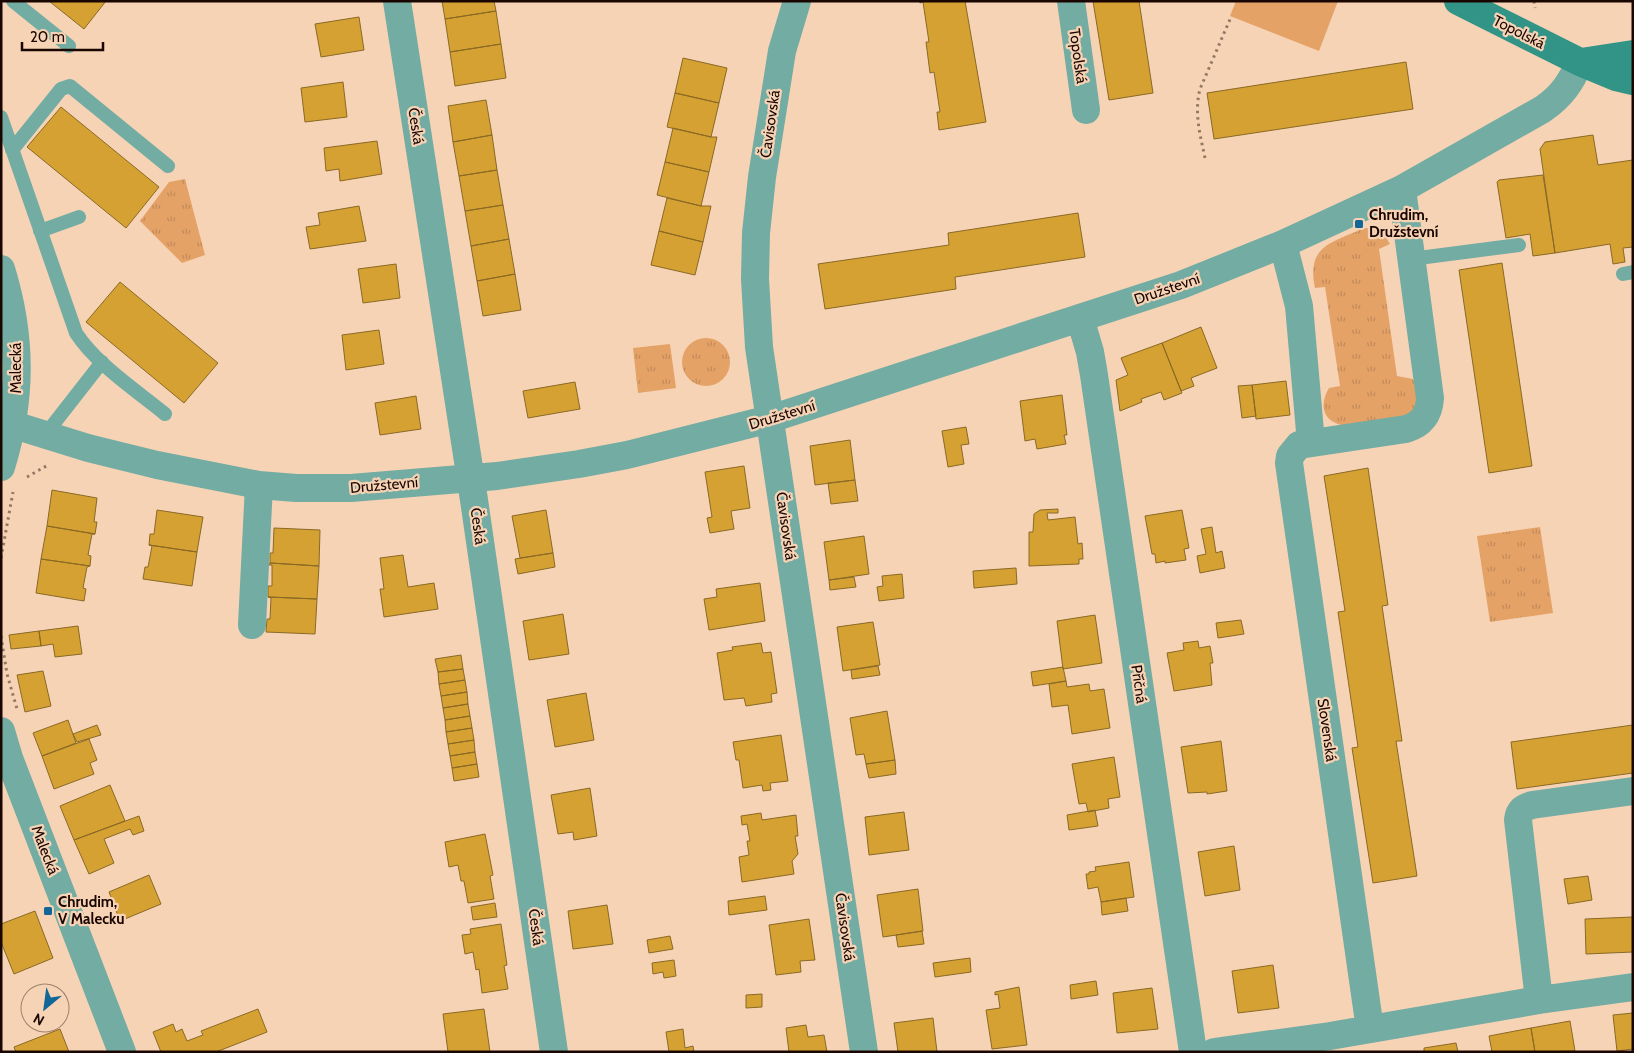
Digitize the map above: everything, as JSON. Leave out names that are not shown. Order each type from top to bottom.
[{"type":"main road","name":"Topolská","points":[[1458,1],[1580,62],[1616,77],[1633,81]]},
{"type":"main road","points":[[1580,62],[1633,54]]},
{"type":"street","name":"Česká","points":[[397,1],[470,478],[554,1052]]},
{"type":"street","name":"Čavisovská","points":[[796,1],[777,74],[756,233],[755,279],[759,347],[762,379],[770,419],[864,1052]]},
{"type":"street","name":"Topolská","points":[[1071,1],[1086,110]]},
{"type":"street","name":"Družstevní","points":[[7,423],[88,448],[157,465],[221,479],[296,488],[351,488],[470,478],[519,473],[628,455],[770,419],[1181,285],[1283,244],[1402,188],[1544,109],[1556,100],[1572,81],[1580,62]]},
{"type":"street","points":[[1283,244],[1299,306],[1310,443],[1406,429],[1420,424],[1427,413],[1430,398],[1402,188]]},
{"type":"street","name":"Malecká","points":[[1,269],[12,312],[17,347],[16,392],[7,423],[14,478]]},
{"type":"street","name":"Příčná","points":[[1080,318],[1090,352],[1094,375],[1193,1052]]},
{"type":"street","name":"Slovenská","points":[[1310,443],[1299,445],[1294,449],[1290,456],[1289,471],[1370,1029]]},
{"type":"street","points":[[252,625],[259,485]]},
{"type":"street","name":"Malecká","points":[[1,732],[9,758],[122,1052]]},
{"type":"street","points":[[1539,1000],[1518,814],[1521,810],[1532,805],[1633,791]]},
{"type":"street","points":[[1214,1052],[1332,1044],[1370,1029],[1539,1000],[1633,987]]},
{"type":"lane","points":[[13,1],[69,46]]},
{"type":"lane","points":[[12,150],[61,89],[70,86],[168,166]]},
{"type":"lane","points":[[1,117],[76,333],[83,344],[102,362],[165,414]]},
{"type":"lane","points":[[40,231],[79,217]]},
{"type":"lane","points":[[1411,259],[1519,245]]},
{"type":"lane","points":[[45,435],[102,362]]},
{"type":"path","points":[[1205,158],[1198,128],[1198,97],[1231,17]]},
{"type":"path","points":[[1,558],[14,478],[53,463]]},
{"type":"green space","points":[[1236,1],[1338,1],[1319,51],[1230,16]]},
{"type":"green space","points":[[185,179],[205,255],[182,263],[140,221],[169,182]]},
{"type":"green space","points":[[1364,228],[1379,229],[1390,244],[1379,249],[1397,376],[1413,379],[1418,392],[1418,399],[1412,411],[1404,417],[1353,425],[1341,425],[1329,419],[1324,410],[1324,399],[1329,388],[1340,386],[1325,287],[1315,288],[1314,263],[1318,254],[1332,242]]},
{"type":"green space","points":[[706,338],[715,340],[723,345],[728,353],[730,362],[728,371],[723,379],[715,384],[706,386],[697,384],[689,379],[684,371],[682,362],[684,353],[689,345],[697,340]]},
{"type":"green space","points":[[670,344],[676,388],[638,393],[633,348]]},
{"type":"green space","points":[[1540,527],[1553,613],[1490,622],[1477,536]]},
{"type":"building","points":[[49,1],[106,1],[84,29]]},
{"type":"building","points":[[442,1],[494,1],[496,11],[445,19]]},
{"type":"building","points":[[919,1],[965,1],[986,122],[939,130],[937,112],[940,112],[934,72],[930,73],[926,42],[929,42],[923,2],[920,3]]},
{"type":"building","points":[[1093,1],[1139,1],[1153,93],[1109,100]]},
{"type":"building","points":[[496,11],[501,44],[450,52],[445,19]]},
{"type":"building","points":[[359,17],[364,50],[321,57],[315,24]]},
{"type":"building","points":[[501,44],[506,78],[455,86],[450,52]]},
{"type":"building","points":[[683,58],[727,68],[719,103],[675,93]]},
{"type":"building","points":[[1406,62],[1413,109],[1214,139],[1207,93]]},
{"type":"building","points":[[343,82],[347,117],[305,122],[301,88]]},
{"type":"building","points":[[675,93],[719,103],[711,137],[667,127]]},
{"type":"building","points":[[486,100],[492,135],[453,142],[448,106]]},
{"type":"building","points":[[61,107],[159,187],[126,228],[27,147]]},
{"type":"building","points":[[673,128],[717,137],[709,172],[665,162]]},
{"type":"building","points":[[492,135],[497,170],[459,176],[453,142]]},
{"type":"building","points":[[1593,135],[1598,165],[1633,160],[1633,247],[1623,248],[1625,262],[1613,264],[1610,244],[1555,253],[1540,149],[1545,142]]},
{"type":"building","points":[[377,141],[382,174],[340,181],[339,169],[326,171],[324,148]]},
{"type":"building","points":[[665,162],[709,172],[701,206],[657,195]]},
{"type":"building","points":[[497,170],[503,205],[465,211],[459,176]]},
{"type":"building","points":[[1543,175],[1555,253],[1533,256],[1530,234],[1506,238],[1497,182],[1499,180]]},
{"type":"building","points":[[667,198],[701,206],[711,206],[703,242],[659,231]]},
{"type":"building","points":[[503,205],[509,239],[471,246],[465,211]]},
{"type":"building","points":[[359,206],[366,241],[310,249],[306,227],[320,225],[318,213]]},
{"type":"building","points":[[1078,213],[1085,257],[955,277],[956,289],[825,309],[818,264],[949,245],[948,233]]},
{"type":"building","points":[[659,231],[703,242],[695,275],[651,265]]},
{"type":"building","points":[[509,239],[515,274],[477,281],[471,246]]},
{"type":"building","points":[[1502,263],[1532,466],[1489,473],[1459,270]]},
{"type":"building","points":[[396,264],[400,298],[363,303],[358,269]]},
{"type":"building","points":[[515,274],[521,310],[483,316],[477,281]]},
{"type":"building","points":[[120,282],[218,363],[184,403],[86,322]]},
{"type":"building","points":[[1201,327],[1217,368],[1191,378],[1194,386],[1181,391],[1162,343]]},
{"type":"building","points":[[379,330],[384,364],[346,370],[342,335]]},
{"type":"building","points":[[1162,343],[1182,393],[1164,400],[1161,392],[1141,399],[1142,402],[1120,411],[1116,380],[1128,375],[1121,358]]},
{"type":"building","points":[[1286,381],[1290,415],[1256,419],[1252,385]]},
{"type":"building","points":[[575,382],[580,409],[528,418],[523,391]]},
{"type":"building","points":[[1252,385],[1256,416],[1242,418],[1238,386]]},
{"type":"building","points":[[1062,395],[1067,435],[1064,435],[1066,444],[1037,449],[1035,439],[1025,441],[1020,401]]},
{"type":"building","points":[[416,396],[421,429],[380,435],[375,403]]},
{"type":"building","points":[[966,427],[969,444],[961,445],[964,464],[948,467],[942,431]]},
{"type":"building","points":[[850,440],[855,480],[815,485],[810,446]]},
{"type":"building","points":[[744,466],[750,508],[731,511],[734,529],[710,533],[707,518],[712,517],[705,472]]},
{"type":"building","points":[[1368,468],[1388,605],[1382,606],[1402,741],[1396,741],[1417,876],[1373,883],[1352,748],[1358,747],[1338,612],[1345,611],[1324,476]]},
{"type":"building","points":[[855,480],[858,501],[831,504],[828,483]]},
{"type":"building","points":[[52,490],[97,498],[94,522],[97,522],[95,534],[47,526]]},
{"type":"building","points":[[1058,509],[1058,513],[1047,513],[1048,520],[1075,517],[1078,544],[1082,543],[1083,559],[1079,559],[1079,564],[1029,566],[1029,532],[1033,532],[1034,514],[1040,510]]},
{"type":"building","points":[[157,510],[203,517],[197,552],[149,545],[150,534],[154,534]]},
{"type":"building","points":[[546,510],[553,553],[520,558],[512,516]]},
{"type":"building","points":[[1182,510],[1189,548],[1184,549],[1186,560],[1156,563],[1155,554],[1152,554],[1145,516]]},
{"type":"building","points":[[47,526],[95,534],[92,534],[88,555],[91,556],[90,566],[41,559]]},
{"type":"building","points":[[1212,527],[1216,553],[1222,551],[1225,568],[1200,573],[1197,556],[1206,554],[1201,529]]},
{"type":"building","points":[[274,528],[320,530],[319,566],[270,563],[270,553],[273,553]]},
{"type":"building","points":[[864,536],[869,574],[829,580],[824,542]]},
{"type":"building","points":[[149,545],[197,552],[192,586],[143,579],[145,567],[148,567],[152,546]]},
{"type":"building","points":[[553,553],[555,567],[518,574],[515,559]]},
{"type":"building","points":[[403,555],[408,587],[434,583],[438,609],[384,617],[380,589],[384,589],[380,558]]},
{"type":"building","points":[[41,559],[90,566],[87,567],[83,588],[86,589],[84,601],[36,593]]},
{"type":"building","points":[[270,563],[319,566],[317,599],[268,597],[268,586],[272,586],[272,565],[269,565]]},
{"type":"building","points":[[1016,568],[1017,584],[974,588],[973,571]]},
{"type":"building","points":[[902,574],[904,598],[879,601],[877,587],[883,586],[882,576]]},
{"type":"building","points":[[854,577],[856,587],[830,590],[829,580]]},
{"type":"building","points":[[760,583],[765,621],[709,630],[704,599],[717,597],[716,589]]},
{"type":"building","points":[[268,597],[317,599],[315,634],[266,632],[267,619],[270,619],[271,598]]},
{"type":"building","points":[[563,614],[569,654],[529,660],[523,621]]},
{"type":"building","points":[[1095,615],[1102,663],[1063,669],[1057,621]]},
{"type":"building","points":[[1241,620],[1244,634],[1218,638],[1216,623]]},
{"type":"building","points":[[873,622],[880,665],[843,671],[837,627]]},
{"type":"building","points":[[78,626],[82,654],[55,657],[53,644],[41,646],[39,631]]},
{"type":"building","points":[[39,631],[41,646],[11,649],[9,635]]},
{"type":"building","points":[[1198,641],[1199,648],[1210,646],[1213,663],[1210,663],[1212,685],[1174,691],[1167,653],[1184,650],[1183,643]]},
{"type":"building","points":[[761,643],[763,653],[771,652],[777,693],[771,694],[772,702],[746,706],[744,698],[724,700],[717,653],[733,650],[732,647]]},
{"type":"building","points":[[461,655],[463,669],[438,672],[435,659]]},
{"type":"building","points":[[878,666],[880,675],[852,679],[851,670]]},
{"type":"building","points":[[1063,667],[1066,681],[1033,686],[1031,672]]},
{"type":"building","points":[[463,669],[465,680],[439,684],[438,672]]},
{"type":"building","points":[[43,671],[51,706],[25,712],[17,675]]},
{"type":"building","points":[[465,680],[467,692],[441,696],[439,684]]},
{"type":"building","points":[[1066,681],[1067,687],[1089,684],[1090,691],[1104,689],[1110,728],[1072,734],[1068,705],[1052,707],[1049,684]]},
{"type":"building","points":[[467,692],[468,704],[443,708],[441,696]]},
{"type":"building","points":[[586,693],[594,740],[555,747],[547,700]]},
{"type":"building","points":[[468,704],[470,716],[445,720],[443,708]]},
{"type":"building","points":[[887,711],[895,760],[866,764],[864,754],[856,755],[850,718]]},
{"type":"building","points":[[470,716],[472,728],[446,732],[445,720]]},
{"type":"building","points":[[68,720],[76,743],[42,756],[33,733]]},
{"type":"building","points":[[97,725],[101,735],[77,742],[73,734]]},
{"type":"building","points":[[1633,725],[1633,773],[1517,789],[1511,742]]},
{"type":"building","points":[[472,728],[474,740],[448,744],[446,732]]},
{"type":"building","points":[[781,735],[788,781],[770,783],[771,790],[763,791],[762,785],[743,788],[739,760],[736,760],[733,742]]},
{"type":"building","points":[[89,739],[97,760],[90,763],[94,774],[54,789],[42,756]]},
{"type":"building","points":[[474,740],[475,752],[450,756],[448,744]]},
{"type":"building","points":[[1221,741],[1227,791],[1207,794],[1207,792],[1188,793],[1181,747]]},
{"type":"building","points":[[475,752],[477,764],[452,768],[450,756]]},
{"type":"building","points":[[1114,757],[1120,797],[1108,799],[1109,808],[1088,812],[1086,803],[1079,804],[1072,764]]},
{"type":"building","points":[[895,760],[896,774],[869,778],[866,764]]},
{"type":"building","points":[[477,764],[479,777],[454,781],[452,768]]},
{"type":"building","points":[[110,785],[125,821],[74,840],[60,806]]},
{"type":"building","points":[[590,788],[597,836],[574,840],[573,832],[558,834],[551,795]]},
{"type":"building","points":[[1095,810],[1098,826],[1069,830],[1067,815]]},
{"type":"building","points":[[904,812],[909,850],[869,855],[865,817]]},
{"type":"building","points":[[761,813],[762,820],[796,815],[798,836],[795,836],[798,854],[792,861],[794,874],[742,882],[739,857],[749,855],[747,841],[750,841],[747,824],[742,825],[741,816]]},
{"type":"building","points":[[139,816],[144,831],[133,835],[130,829],[104,839],[114,863],[89,874],[74,840]]},
{"type":"building","points":[[485,834],[493,875],[490,876],[494,899],[468,903],[464,881],[461,881],[458,865],[449,867],[445,842]]},
{"type":"building","points":[[1234,846],[1240,890],[1205,896],[1198,852]]},
{"type":"building","points":[[1129,862],[1134,897],[1101,902],[1098,887],[1088,889],[1086,874],[1096,871],[1095,867]]},
{"type":"building","points":[[149,875],[161,904],[120,921],[109,892]]},
{"type":"building","points":[[1588,876],[1592,900],[1568,904],[1564,879]]},
{"type":"building","points":[[918,889],[923,931],[883,937],[877,895]]},
{"type":"building","points":[[765,896],[767,910],[729,915],[728,901]]},
{"type":"building","points":[[1126,898],[1128,911],[1102,915],[1101,902]]},
{"type":"building","points":[[495,903],[497,917],[473,920],[471,907]]},
{"type":"building","points":[[607,905],[613,944],[573,949],[568,911]]},
{"type":"building","points":[[35,911],[53,958],[14,974],[1,942],[1,924]]},
{"type":"building","points":[[1633,917],[1633,952],[1586,954],[1585,919]]},
{"type":"building","points":[[809,919],[815,960],[800,961],[801,972],[776,975],[769,925]]},
{"type":"building","points":[[501,924],[507,965],[504,966],[508,989],[482,993],[479,969],[476,970],[473,952],[465,954],[462,935],[471,934],[470,929]]},
{"type":"building","points":[[922,931],[924,944],[898,947],[896,935]]},
{"type":"building","points":[[670,936],[673,949],[649,953],[647,940]]},
{"type":"building","points":[[970,958],[971,972],[935,977],[933,963]]},
{"type":"building","points":[[674,960],[676,976],[664,978],[663,972],[653,974],[652,963]]},
{"type":"building","points":[[1273,965],[1279,1008],[1238,1013],[1232,971]]},
{"type":"building","points":[[1096,981],[1098,995],[1071,999],[1070,985]]},
{"type":"building","points":[[1019,987],[1027,1045],[992,1049],[986,1010],[1000,1008],[998,994],[995,995],[995,992]]},
{"type":"building","points":[[1152,988],[1158,1029],[1117,1033],[1113,993]]},
{"type":"building","points":[[762,994],[762,1007],[746,1008],[746,995]]},
{"type":"building","points":[[258,1009],[267,1032],[216,1052],[161,1052],[153,1032],[173,1024],[176,1032],[182,1029],[187,1041],[203,1035],[201,1031]]},
{"type":"building","points":[[484,1009],[490,1052],[448,1052],[443,1014]]},
{"type":"building","points":[[1633,1013],[1633,1049],[1617,1051],[1613,1015]]},
{"type":"building","points":[[933,1018],[937,1052],[898,1052],[894,1023]]},
{"type":"building","points":[[1570,1021],[1575,1051],[1535,1052],[1531,1028]]},
{"type":"building","points":[[806,1025],[808,1037],[824,1035],[827,1052],[789,1052],[786,1028]]},
{"type":"building","points":[[1531,1028],[1535,1052],[1492,1052],[1489,1036]]},
{"type":"building","points":[[683,1029],[685,1048],[693,1046],[694,1052],[669,1052],[666,1032]]},
{"type":"building","points":[[50,1033],[62,1033],[69,1052],[16,1052],[14,1047]]},
{"type":"building","points":[[1456,1043],[1458,1052],[1424,1052],[1424,1048]]},
{"type":"place","name":"Chrudim, Družstevní","points":[[1359,224]]},
{"type":"place","name":"Chrudim, V Malecku","points":[[48,911]]}]
